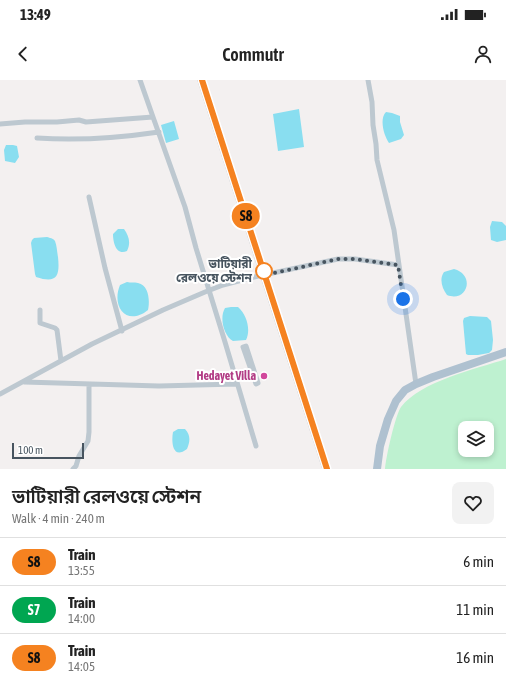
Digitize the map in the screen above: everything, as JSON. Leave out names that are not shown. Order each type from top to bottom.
[{"type":"main road","points":[[377,469],[380,446],[388,419],[396,400],[405,390],[416,384],[506,352]]},
{"type":"street","points":[[140,80],[185,207],[256,446]]},
{"type":"street","points":[[368,80],[372,102],[377,160],[391,218],[416,384]]},
{"type":"street","points":[[0,124],[80,120],[86,122],[153,117]]},
{"type":"street","points":[[37,138],[63,140],[100,139],[159,132]]},
{"type":"street","points":[[89,197],[105,268],[122,331]]},
{"type":"street","points":[[0,394],[85,348],[163,310],[209,290],[254,277],[338,259],[355,259],[398,265]]},
{"type":"street","points":[[40,310],[40,324],[55,328],[57,330],[61,361]]},
{"type":"street","points":[[246,346],[258,383],[256,384],[244,347],[246,346]]},
{"type":"street","points":[[21,382],[159,386],[237,384]]},
{"type":"street","points":[[73,469],[76,466],[79,456],[88,441],[89,385]]},
{"type":"green space","points":[[506,359],[506,469],[385,469],[389,446],[396,419],[401,407],[410,398],[422,390],[435,383]]},
{"type":"water","points":[[299,109],[304,147],[278,151],[273,114]]},
{"type":"water","points":[[386,112],[400,116],[400,122],[404,135],[401,139],[389,143],[385,136],[383,123]]},
{"type":"water","points":[[174,121],[179,139],[166,143],[161,125]]},
{"type":"water","points":[[6,145],[17,146],[19,157],[15,163],[5,161],[4,150]]},
{"type":"water","points":[[492,221],[502,222],[506,226],[506,240],[497,242],[491,240],[490,227]]},
{"type":"water","points":[[118,229],[124,229],[127,234],[129,242],[127,251],[120,252],[116,247],[113,234]]},
{"type":"water","points":[[47,237],[55,241],[57,247],[58,264],[56,277],[49,280],[36,277],[31,243],[34,238]]},
{"type":"water","points":[[454,269],[461,272],[467,282],[464,292],[460,295],[454,296],[447,295],[441,281],[444,272]]},
{"type":"water","points":[[127,282],[142,284],[147,290],[149,298],[148,310],[140,315],[128,315],[119,307],[118,293],[120,285]]},
{"type":"water","points":[[238,307],[246,318],[248,332],[246,340],[233,341],[225,331],[222,317],[223,312],[225,308]]},
{"type":"water","points":[[470,316],[487,317],[491,321],[493,340],[492,350],[489,353],[478,355],[466,354],[463,321],[464,318]]},
{"type":"water","points":[[178,429],[185,429],[189,439],[187,449],[179,453],[174,449],[172,441],[173,432]]},
{"type":"railway","points":[[198,80],[323,469]]},
{"type":"train","name":"S8","points":[[202,80],[327,469]]},
{"type":"place","name":"ভাটিয়ারী রেলওয়ে স্টেশন","points":[[264,271]]},
{"type":"place","name":"Hedayet Villa","points":[[264,376]]},
{"type":"route","points":[[264,271],[265,275],[338,259],[355,259],[398,265],[403,299]]}]
